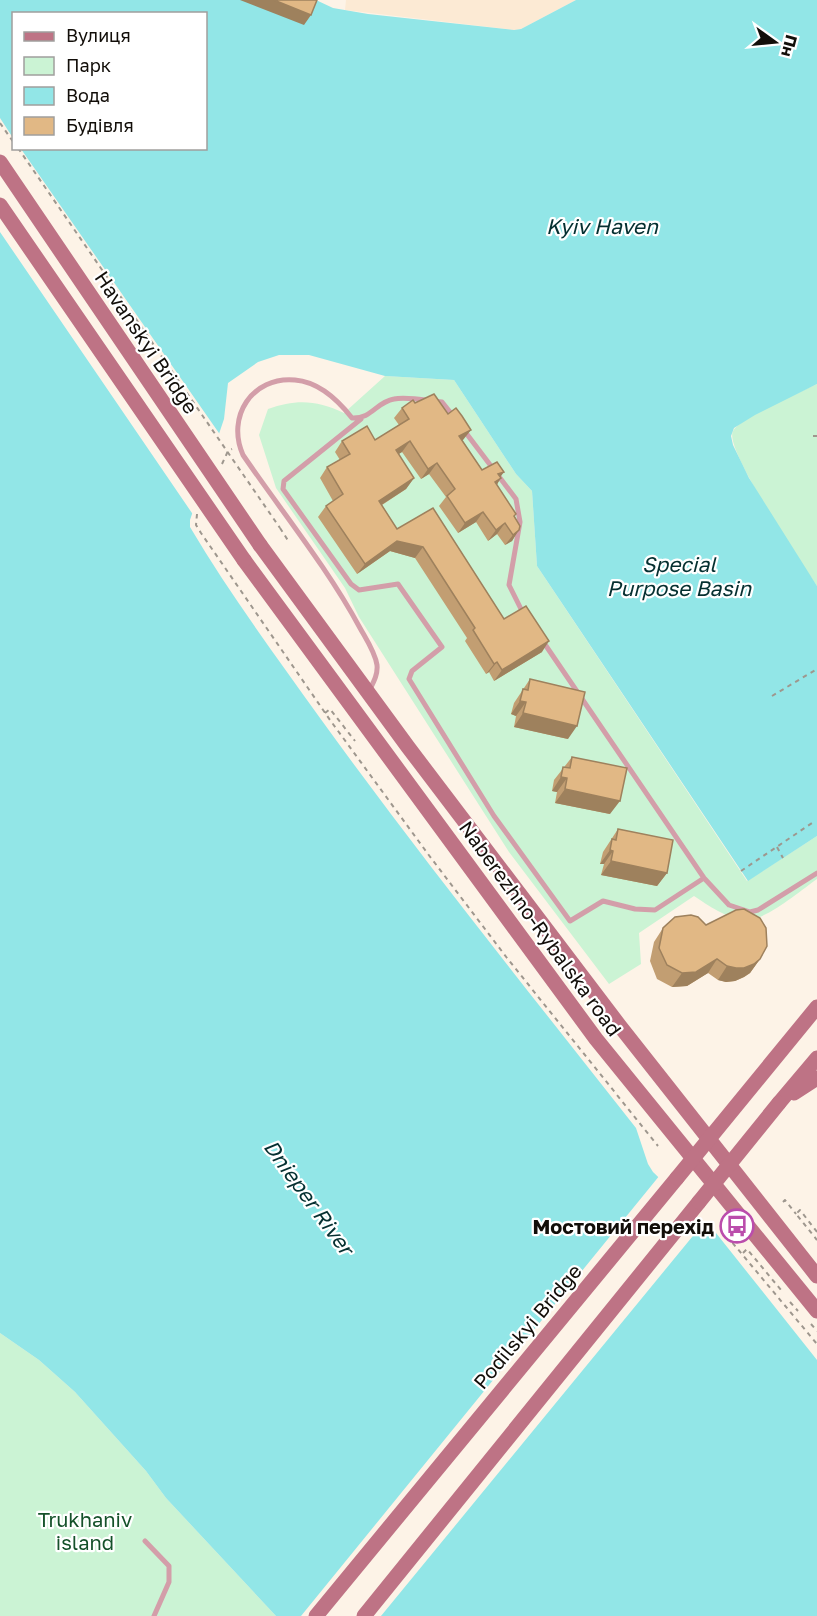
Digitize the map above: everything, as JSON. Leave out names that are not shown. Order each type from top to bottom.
[{"type":"main road","name":"Havanskyi Bridge","points":[[0,162],[260,545]]},
{"type":"main road","name":"Naberezhno-Rybalska road","points":[[0,205],[244,560],[596,1039],[812,1315]]},
{"type":"main road","name":"Naberezhno-Rybalska road","points":[[260,545],[368,693],[612,1016],[817,1276]]},
{"type":"main road","name":"Podilskyi Bridge","points":[[316,1616],[817,1006]]},
{"type":"main road","points":[[364,1616],[817,1058]]},
{"type":"main road","points":[[779,1103],[817,1078]]},
{"type":"lane","points":[[362,418],[352,418],[340,403],[317,387],[297,380],[281,380],[256,390],[240,416],[237,440],[243,455],[353,616],[373,653],[377,675],[368,693]]},
{"type":"lane","points":[[526,618],[519,609],[509,585],[520,522],[516,499],[442,402],[395,398],[382,403],[284,481],[283,489],[351,584],[359,590],[398,584],[442,647],[412,671],[409,679],[494,816],[570,921],[603,901],[635,909],[655,910],[704,879]]},
{"type":"lane","points":[[540,636],[704,879],[729,905],[750,912],[758,910],[817,873]]},
{"type":"lane","points":[[145,1541],[170,1566],[169,1582],[154,1616]]},
{"type":"path","points":[[0,123],[12,139]]},
{"type":"path","points":[[19,150],[289,542]]},
{"type":"path","points":[[195,518],[195,525],[325,713],[507,958],[658,1146]]},
{"type":"path","points":[[771,696],[817,669]]},
{"type":"path","points":[[325,713],[330,709],[355,741]]},
{"type":"path","points":[[741,871],[815,821]]},
{"type":"path","points":[[777,847],[783,858]]},
{"type":"path","points":[[618,1095],[622,1091]]},
{"type":"path","points":[[783,1202],[785,1200],[817,1240]]},
{"type":"path","points":[[796,1214],[800,1210],[817,1232]]},
{"type":"path","points":[[721,1229],[817,1344]]},
{"type":"path","points":[[743,1253],[747,1249],[782,1292]]},
{"type":"path","points":[[789,1300],[798,1311]]},
{"type":"path","points":[[812,1315],[817,1331]]},
{"type":"shaded area","points":[[346,0],[576,0],[521,29],[514,30],[345,10]]},
{"type":"green space","points":[[385,376],[454,380],[516,474],[532,491],[537,566],[747,881],[817,836],[817,879],[782,905],[753,919],[731,917],[694,896],[639,933],[641,964],[609,984],[509,852],[359,617],[345,588],[276,488],[259,435],[268,409],[306,402],[325,405],[344,413]]},
{"type":"green space","points":[[817,384],[817,586],[751,482],[733,442],[733,431],[738,425],[759,412]]},
{"type":"green space","name":"Trukhaniv island","points":[[0,1333],[39,1360],[75,1392],[146,1471],[166,1498],[276,1616],[0,1616]]},
{"type":"water","points":[[0,0],[316,0],[333,8],[368,14],[514,30],[521,29],[576,0],[817,0],[817,384],[755,415],[734,428],[731,436],[749,478],[817,586],[817,836],[748,881],[537,566],[532,491],[516,474],[454,380],[385,376],[309,355],[279,355],[258,362],[228,383],[224,419],[190,520],[190,527],[253,624],[358,770],[636,1128],[653,1172],[716,1233],[817,1360],[817,1616],[276,1616],[166,1498],[146,1471],[75,1392],[39,1360],[0,1333]]},
{"type":"pier","points":[[0,118],[12,136],[12,150],[22,150],[221,436],[194,516],[0,232]]},
{"type":"pier","points":[[660,1175],[706,1220],[381,1616],[301,1616]]},
{"type":"building","points":[[274,0],[317,0],[311,15]]},
{"type":"building","points":[[434,394],[448,414],[456,408],[471,430],[459,436],[482,470],[497,462],[504,472],[498,474],[501,478],[495,482],[516,514],[514,516],[520,526],[519,530],[513,535],[505,523],[496,530],[483,512],[465,523],[447,496],[455,489],[437,463],[428,469],[410,441],[396,450],[414,478],[379,501],[397,529],[433,508],[504,619],[526,606],[549,641],[502,670],[497,662],[494,664],[473,630],[475,628],[423,547],[397,541],[365,564],[326,506],[343,494],[327,467],[350,454],[342,441],[367,426],[375,440],[409,419],[402,408],[413,400],[415,403]]},
{"type":"building","points":[[530,679],[585,692],[577,726],[523,713],[526,702],[520,701],[523,689],[528,690]]},
{"type":"building","points":[[572,757],[627,768],[620,801],[565,789],[567,778],[561,777],[563,767],[570,768]]},
{"type":"building","points":[[618,829],[673,840],[667,873],[611,861],[612,839],[616,840]]},
{"type":"building","points":[[744,909],[760,918],[766,928],[767,946],[760,959],[754,964],[736,968],[727,966],[717,959],[696,972],[682,973],[667,965],[659,948],[663,928],[675,917],[691,915],[698,917],[706,925],[736,910]]},
{"type":"place","name":"Мостовий перехід","points":[[737,1226]]},
{"type":"water label","name":"Kyiv Haven","points":[[602,226]]},
{"type":"water label","name":"Special Purpose Basin","points":[[679,576]]},
{"type":"water label","name":"Dnieper River","points":[[309,1197]]}]
